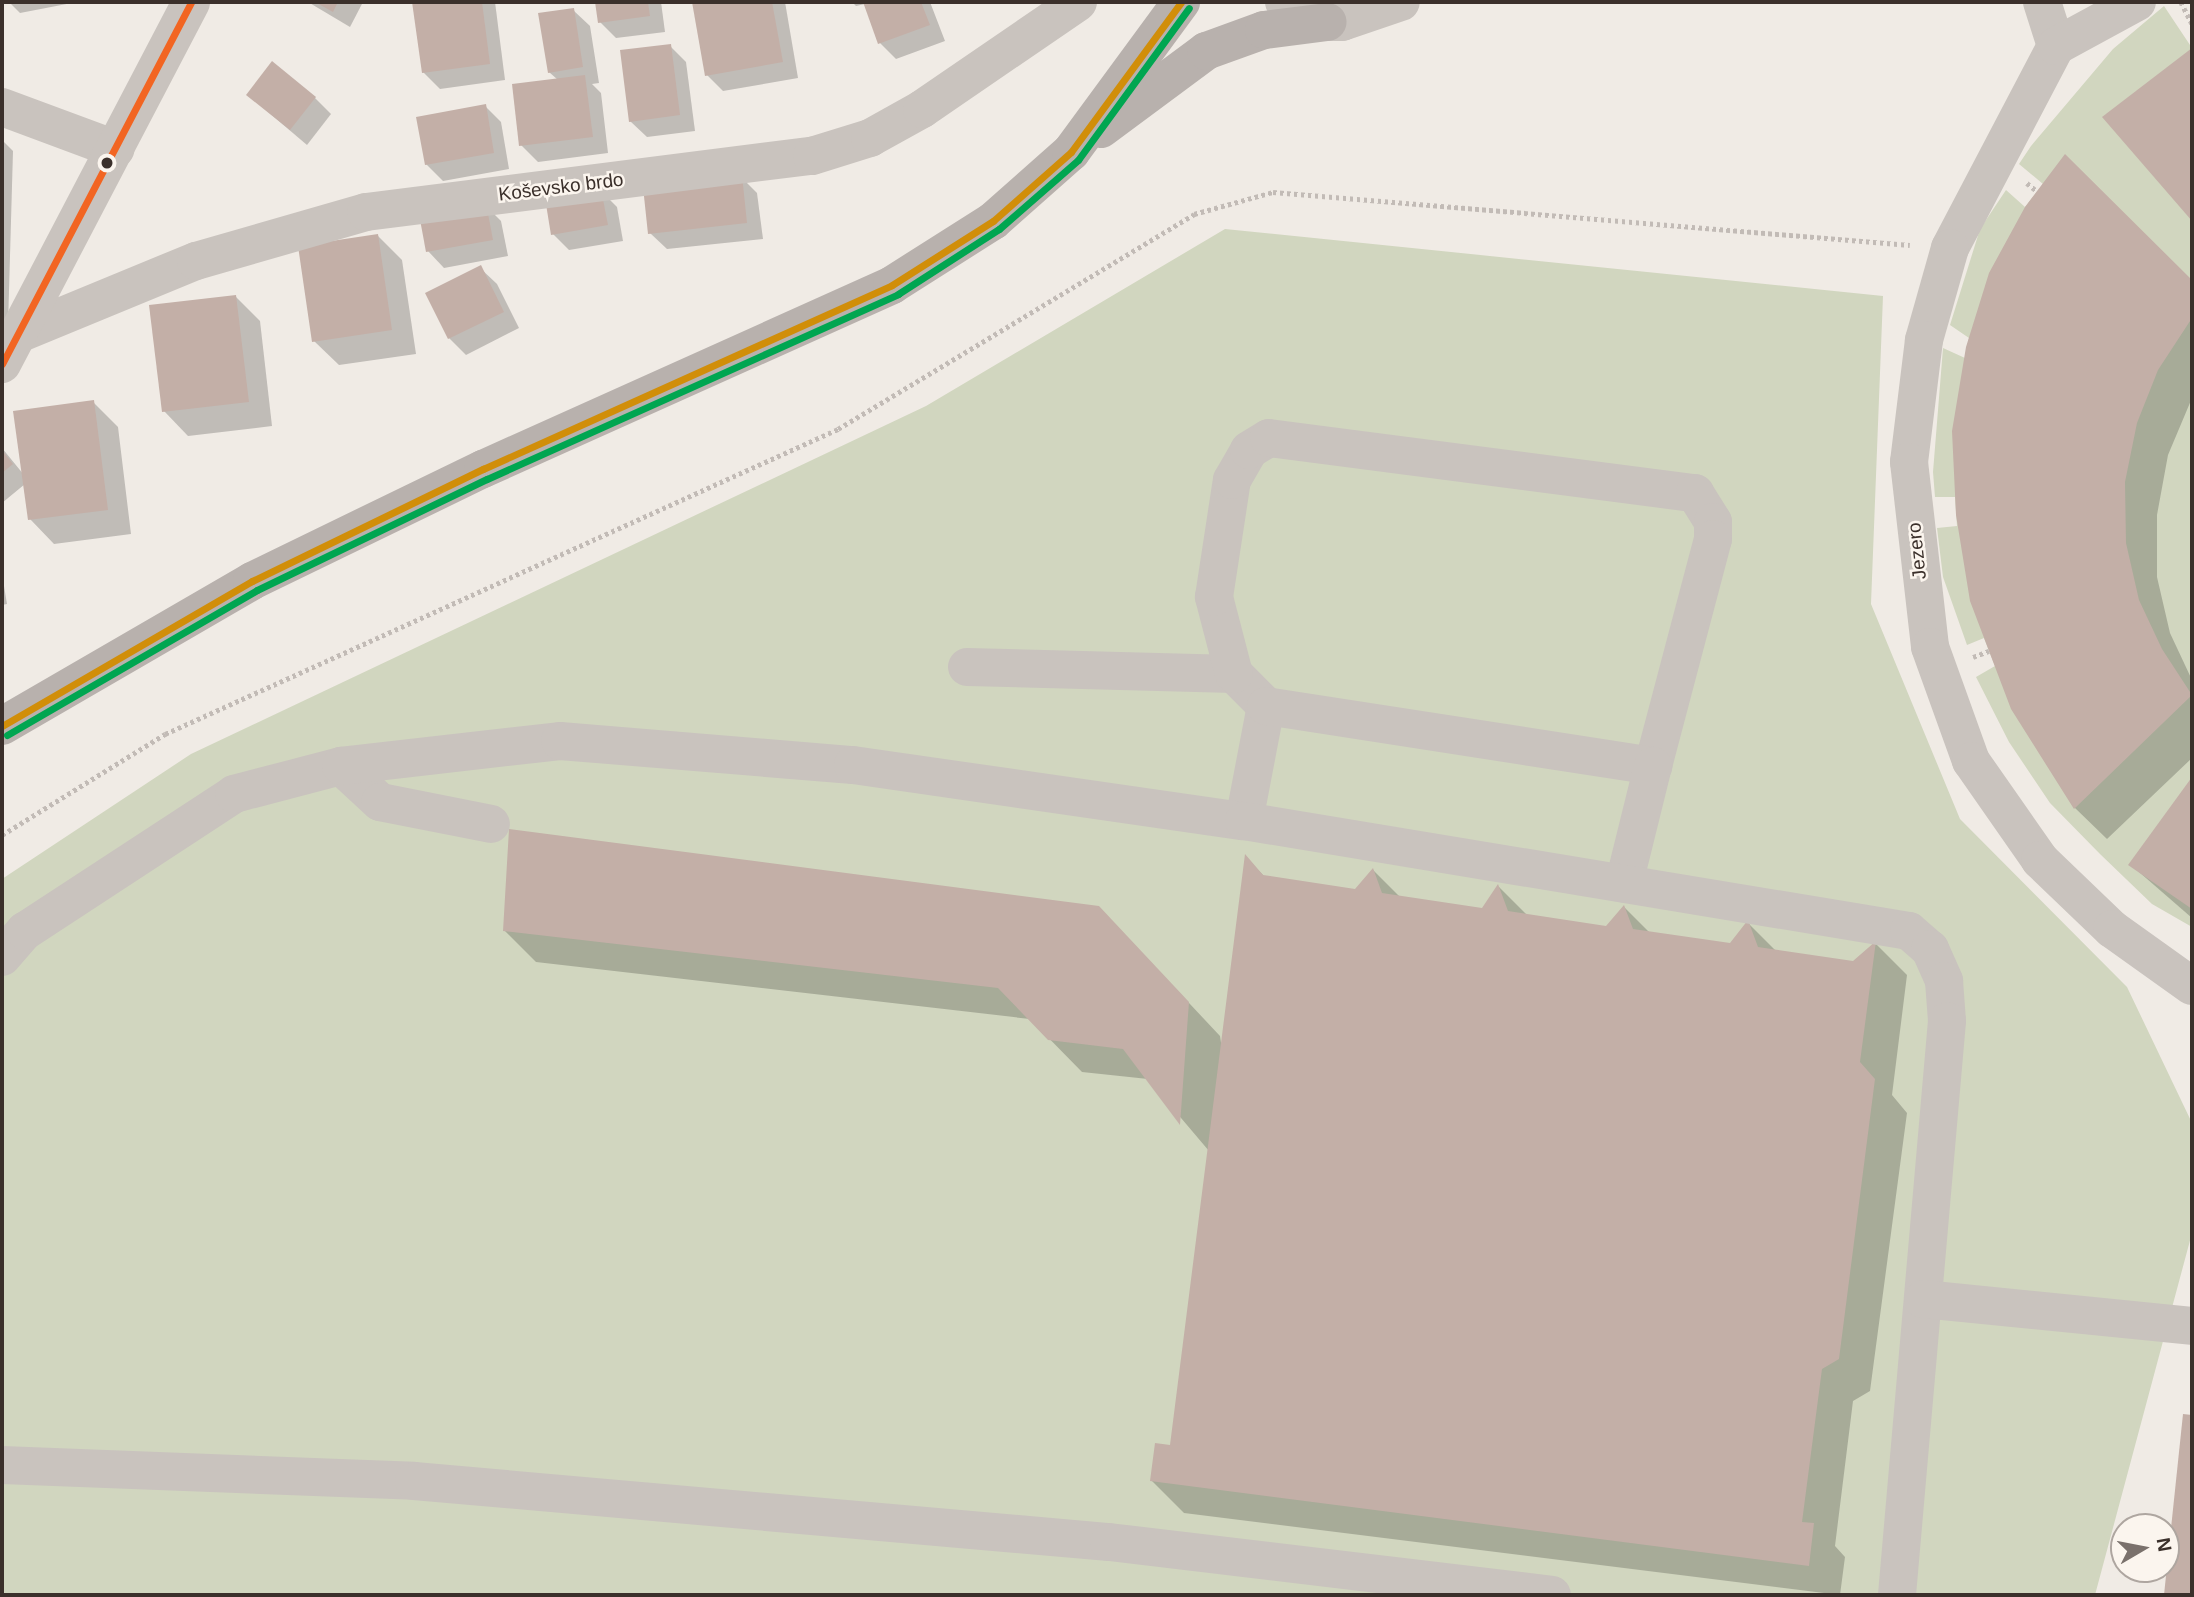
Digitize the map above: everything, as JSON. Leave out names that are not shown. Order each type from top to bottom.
[{"type":"main road","points":[[1071,152],[1181,2]]},
{"type":"main road","points":[[2,726],[252,581],[484,469],[892,285],[993,221],[1071,152],[1206,51],[1264,30],[1327,22]]},
{"type":"street","points":[[11,349],[191,2]]},
{"type":"street","name":"Koševsko brdo","points":[[11,349],[196,261],[366,212],[812,156],[870,138],[922,109],[1078,2]]},
{"type":"street","points":[[1284,2],[1327,22],[1342,22],[1401,2]]},
{"type":"street","points":[[2042,2],[2056,46],[2137,2]]},
{"type":"street","name":"Jezero","points":[[2056,46],[1950,248],[1924,340],[1909,462],[1930,647],[1971,761],[2040,860],[2112,929],[2192,986]]},
{"type":"street","points":[[2,107],[115,149]]},
{"type":"street","points":[[1624,883],[1713,539],[1713,522],[1695,493],[1269,439],[1238,462],[1214,597],[1234,674],[1266,706],[1653,765]]},
{"type":"street","points":[[967,667],[1234,674]]},
{"type":"street","points":[[1244,821],[1266,706]]},
{"type":"street","points":[[2,957],[25,930],[234,794],[341,766],[560,741],[658,746],[853,765],[1244,821],[1909,931],[1930,950],[1944,981],[1947,1021],[1897,1595]]},
{"type":"street","points":[[341,766],[380,802],[491,824]]},
{"type":"street","points":[[1923,1299],[2192,1326]]},
{"type":"street","points":[[2,1465],[414,1481],[1109,1542],[1552,1595]]},
{"type":"path","points":[[2181,2],[2192,24]]},
{"type":"path","points":[[2,835],[165,734],[838,429],[1195,214],[1273,192],[1950,248]]},
{"type":"green space","points":[[2164,6],[2192,48],[2192,927],[2152,904],[2100,854],[2050,803],[2009,742],[1976,677],[1995,666],[1984,638],[1967,645],[1943,577],[1937,528],[1957,526],[1955,497],[1935,497],[1933,472],[1943,348],[1965,358],[1969,338],[1950,325],[1980,229],[2006,190],[2025,207],[2043,184],[2019,164],[2031,146],[2113,49]]},
{"type":"green space","points":[[1225,229],[1883,296],[1871,604],[1960,819],[2127,987],[2192,1123],[2192,1233],[2117,1513],[2110,1513],[2110,1539],[2095,1595],[2,1595],[2,879],[191,754],[926,406]]},
{"type":"building","points":[[315,2],[338,2],[333,12]]},
{"type":"building","points":[[412,2],[482,2],[490,64],[422,73]]},
{"type":"building","points":[[595,2],[648,2],[650,16],[598,23]]},
{"type":"building","points":[[692,2],[772,2],[783,62],[705,76]]},
{"type":"building","points":[[863,2],[921,2],[930,25],[878,44]]},
{"type":"building","points":[[574,8],[583,67],[548,73],[538,13]]},
{"type":"building","points":[[671,44],[680,115],[629,122],[620,50]]},
{"type":"building","points":[[2192,48],[2192,221],[2102,117]]},
{"type":"building","points":[[272,61],[316,97],[290,130],[246,95]]},
{"type":"building","points":[[585,75],[593,137],[519,146],[512,84]]},
{"type":"building","points":[[486,104],[494,153],[425,165],[416,117]]},
{"type":"building","points":[[2065,154],[2192,280],[2192,318],[2158,370],[2137,423],[2125,482],[2126,543],[2139,600],[2162,649],[2192,695],[2074,809],[2011,709],[1970,601],[1956,515],[1952,431],[1966,347],[1989,273],[2025,207]]},
{"type":"building","points":[[742,175],[747,223],[648,234],[643,187]]},
{"type":"building","points":[[601,189],[608,225],[551,235],[545,198]]},
{"type":"building","points":[[486,203],[493,240],[426,252],[419,214]]},
{"type":"building","points":[[378,234],[392,330],[312,342],[298,246]]},
{"type":"building","points":[[481,265],[504,312],[448,339],[425,293]]},
{"type":"building","points":[[236,295],[249,402],[162,412],[149,305]]},
{"type":"building","points":[[94,400],[108,510],[28,520],[13,411]]},
{"type":"building","points":[[2,450],[13,464],[2,473]]},
{"type":"building","points":[[2192,777],[2192,909],[2128,865]]},
{"type":"building","points":[[509,829],[1099,906],[1189,1002],[1180,1125],[1123,1049],[1048,1040],[998,988],[503,931]]},
{"type":"building","points":[[1245,854],[1263,875],[1355,889],[1373,868],[1382,893],[1482,908],[1498,884],[1508,911],[1606,926],[1624,905],[1633,929],[1730,943],[1748,920],[1758,947],[1853,961],[1876,941],[1860,1062],[1875,1079],[1839,1359],[1822,1369],[1802,1522],[1814,1523],[1809,1566],[1150,1481],[1155,1443],[1170,1445]]},
{"type":"building","points":[[2183,1414],[2192,1415],[2192,1595],[2164,1595],[2165,1583],[2180,1583],[2180,1513],[2173,1513]]},
{"type":"transit line","points":[[2,364],[191,2]]},
{"type":"transit line","points":[[2,726],[252,581],[483,469],[892,285],[993,221],[1071,152],[1181,2]]},
{"type":"transit line","points":[[7,735],[257,590],[487,479],[898,294],[999,229],[1078,160],[1189,8]]}]
